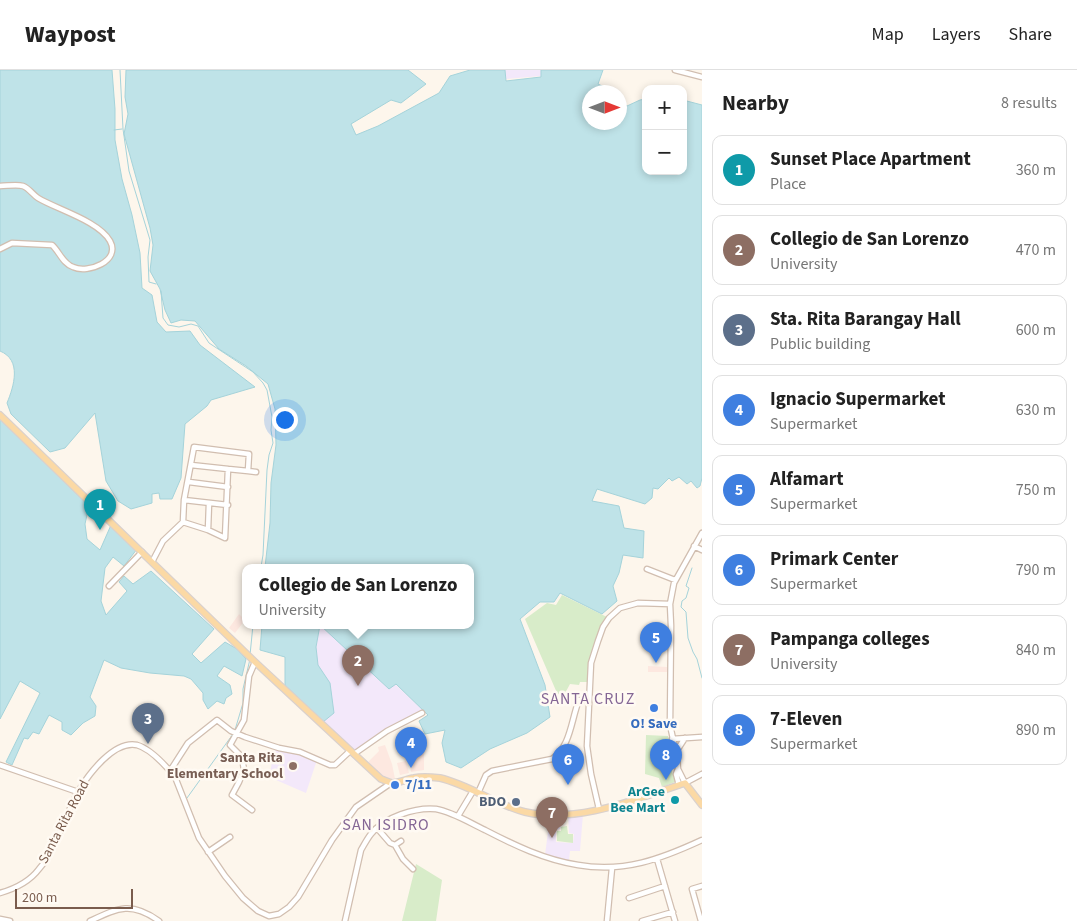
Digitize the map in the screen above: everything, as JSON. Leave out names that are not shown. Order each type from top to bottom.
[{"type":"main road","points":[[0,415],[254,661],[381,779],[391,783],[415,778],[435,777],[452,781],[504,805],[525,812],[541,814],[563,814],[613,807],[682,784],[702,806]]},
{"type":"street","points":[[675,70],[702,77]]},
{"type":"street","points":[[0,186],[23,186],[42,200],[74,214],[106,235],[111,243],[112,252],[100,265],[94,268],[78,269],[68,264],[55,248],[48,244],[12,243],[0,249]]},
{"type":"street","points":[[152,562],[163,541],[183,522],[184,500],[189,482],[194,447],[249,454],[248,471]]},
{"type":"street","points":[[191,465],[256,472]]},
{"type":"street","points":[[183,522],[226,538],[228,469]]},
{"type":"street","points":[[189,482],[228,487]]},
{"type":"street","points":[[184,500],[228,505]]},
{"type":"street","points":[[208,530],[209,503]]},
{"type":"street","points":[[702,533],[675,580],[670,604],[670,725],[672,739],[682,784],[702,774]]},
{"type":"street","points":[[694,546],[702,550]]},
{"type":"street","points":[[110,586],[142,552]]},
{"type":"street","points":[[647,569],[675,580]]},
{"type":"street","points":[[599,809],[591,774],[588,746],[591,663],[604,627],[609,618],[620,608],[638,602],[670,604]]},
{"type":"street","points":[[252,810],[232,795],[244,770],[242,756],[230,745],[234,732],[244,720],[249,676],[254,661]]},
{"type":"street","points":[[458,816],[486,775],[492,771],[544,761],[559,755],[564,747],[580,700],[590,700]]},
{"type":"street","points":[[170,771],[188,743],[218,720],[234,732],[279,748],[300,752],[330,765],[335,765],[387,731],[422,713]]},
{"type":"street","points":[[672,739],[702,737]]},
{"type":"street","points":[[676,752],[685,738]]},
{"type":"street","name":"Santa Rita Road","points":[[0,893],[20,885],[39,870],[59,837],[78,792],[88,776],[116,750],[128,745],[137,745],[148,750],[175,777],[199,838],[208,852],[244,898],[258,910],[269,916],[280,914],[298,897],[332,840],[356,807],[391,783]]},
{"type":"street","points":[[0,765],[78,792]]},
{"type":"street","points":[[345,921],[361,850],[371,833],[383,822],[420,809],[437,809],[458,816],[527,850],[576,865],[612,868],[632,866],[657,859],[702,841]]},
{"type":"street","points":[[376,828],[390,843],[395,845],[403,859],[413,869]]},
{"type":"street","points":[[208,852],[230,837]]},
{"type":"street","points":[[395,845],[401,842]]},
{"type":"street","points":[[657,859],[675,921]]},
{"type":"street","points":[[607,921],[612,868]]},
{"type":"street","points":[[629,898],[665,886]]},
{"type":"street","points":[[701,921],[692,890],[702,886]]},
{"type":"street","points":[[90,921],[121,908],[130,907],[140,910],[158,921]]},
{"type":"street","points":[[642,921],[673,912]]},
{"type":"street","points":[[0,919],[10,921]]},
{"type":"shaded area","points":[[505,70],[541,70],[541,76],[506,79]]},
{"type":"shaded area","points":[[239,614],[242,617],[242,624],[235,633],[229,628]]},
{"type":"shaded area","points":[[319,629],[324,629],[389,689],[395,684],[424,711],[382,731],[355,751],[335,735],[323,722],[316,647]]},
{"type":"shaded area","points":[[648,666],[667,667],[667,672],[648,672]]},
{"type":"shaded area","points":[[385,745],[395,779],[382,777],[366,764],[379,751],[378,747]]},
{"type":"shaded area","name":"Santa Rita Elementary School","points":[[275,748],[298,752],[317,760],[306,793],[269,777]]},
{"type":"shaded area","points":[[424,751],[424,770],[411,772],[412,752]]},
{"type":"shaded area","points":[[406,761],[409,773],[400,775],[397,763]]},
{"type":"shaded area","points":[[583,814],[580,851],[570,851],[569,860],[545,855],[550,816],[560,816],[560,829],[556,830],[556,842],[573,843],[574,834],[569,833],[568,815]]},
{"type":"green space","points":[[562,595],[607,617],[599,633],[589,682],[580,682],[579,685],[570,684],[563,697],[557,693],[525,619],[547,603],[556,605]]},
{"type":"green space","points":[[646,735],[668,736],[675,782],[662,787],[659,778],[645,774]]},
{"type":"green space","points":[[567,826],[568,834],[573,834],[573,843],[557,841],[557,831],[561,831],[561,827]]},
{"type":"green space","points":[[416,864],[442,880],[436,921],[402,921]]},
{"type":"water","points":[[0,70],[112,70],[115,140],[122,179],[140,253],[142,288],[152,295],[157,322],[166,332],[190,331],[200,345],[255,387],[211,400],[207,406],[185,424],[181,478],[172,499],[160,499],[159,493],[152,494],[152,503],[131,509],[118,501],[106,481],[95,413],[65,448],[50,452],[11,414],[7,403],[14,381],[14,367],[7,355],[0,351]]},
{"type":"water","points":[[126,70],[408,70],[426,84],[401,103],[391,100],[351,124],[356,135],[378,126],[439,93],[450,76],[470,70],[505,70],[506,81],[541,77],[541,70],[603,70],[598,84],[600,85],[582,85],[582,130],[627,130],[627,106],[642,100],[642,175],[687,175],[687,101],[702,105],[702,478],[700,486],[697,488],[691,481],[687,484],[679,477],[672,481],[669,478],[658,489],[653,488],[652,498],[645,504],[597,489],[592,501],[619,506],[624,528],[644,531],[643,558],[623,555],[619,573],[613,586],[617,601],[602,614],[560,593],[554,602],[540,602],[520,619],[545,685],[550,717],[527,733],[490,749],[461,768],[446,762],[442,743],[445,730],[425,734],[419,721],[428,715],[396,684],[389,689],[324,629],[474,629],[474,564],[265,564],[270,523],[271,483],[276,445],[275,409],[268,384],[246,366],[219,349],[195,321],[181,320],[171,323],[165,310],[160,289],[150,271],[153,245],[150,228],[124,134],[128,114],[125,97]]},
{"type":"water","points":[[0,419],[89,506],[85,524],[87,539],[100,550],[111,525],[137,549],[124,566],[113,557],[105,568],[101,601],[106,615],[127,591],[119,582],[124,576],[133,584],[151,571],[214,629],[192,654],[201,663],[225,642],[237,649],[246,659],[242,676],[224,666],[217,676],[230,685],[232,694],[226,698],[224,704],[217,701],[208,709],[203,700],[203,693],[191,679],[184,676],[121,668],[104,660],[90,697],[96,706],[95,716],[83,723],[71,735],[62,730],[62,722],[49,715],[39,734],[33,732],[28,739],[24,738],[12,765],[6,762],[40,693],[20,681],[0,719]]},
{"type":"water","points":[[262,629],[319,629],[316,647],[318,665],[330,683],[334,713],[323,722],[285,685],[285,657],[260,650]]},
{"type":"waterway","points":[[120,70],[123,129],[129,171],[150,240],[148,257],[149,282],[156,284]]},
{"type":"waterway","points":[[114,130],[122,129]]},
{"type":"waterway","points":[[161,291],[163,318],[168,325],[179,327],[191,324],[198,326],[209,343],[253,372],[267,390],[272,417],[273,443],[267,470],[262,564]]},
{"type":"waterway","points":[[692,568],[686,586],[689,588],[681,607],[686,612],[688,638],[697,659],[702,678]]},
{"type":"waterway","points":[[250,655],[253,629]]},
{"type":"waterway","points":[[235,730],[243,703],[243,689],[250,659]]},
{"type":"waterway","points":[[187,798],[233,734]]},
{"type":"place","name":"Sunset Place Apartment","points":[[100,530]]},
{"type":"place","name":"Alfamart","points":[[656,663]]},
{"type":"place","name":"Collegio de San Lorenzo","points":[[358,686]]},
{"type":"place","name":"O! Save","points":[[654,708]]},
{"type":"place","name":"Sta. Rita Barangay Hall","points":[[148,744]]},
{"type":"place","name":"Santa Rita Elementary School","points":[[293,766]]},
{"type":"place","name":"Ignacio Supermarket","points":[[411,768]]},
{"type":"place","name":"7-Eleven","points":[[666,780]]},
{"type":"place","name":"7/11","points":[[395,785]]},
{"type":"place","name":"Primark Center","points":[[568,785]]},
{"type":"place","name":"ArGee Bee Mart","points":[[675,800]]},
{"type":"place","name":"BDO","points":[[516,802]]},
{"type":"place","name":"Pampanga colleges","points":[[552,838]]},
{"type":"district","name":"SANTA CRUZ","points":[[588,699]]},
{"type":"district","name":"SAN ISIDRO","points":[[386,825]]}]
